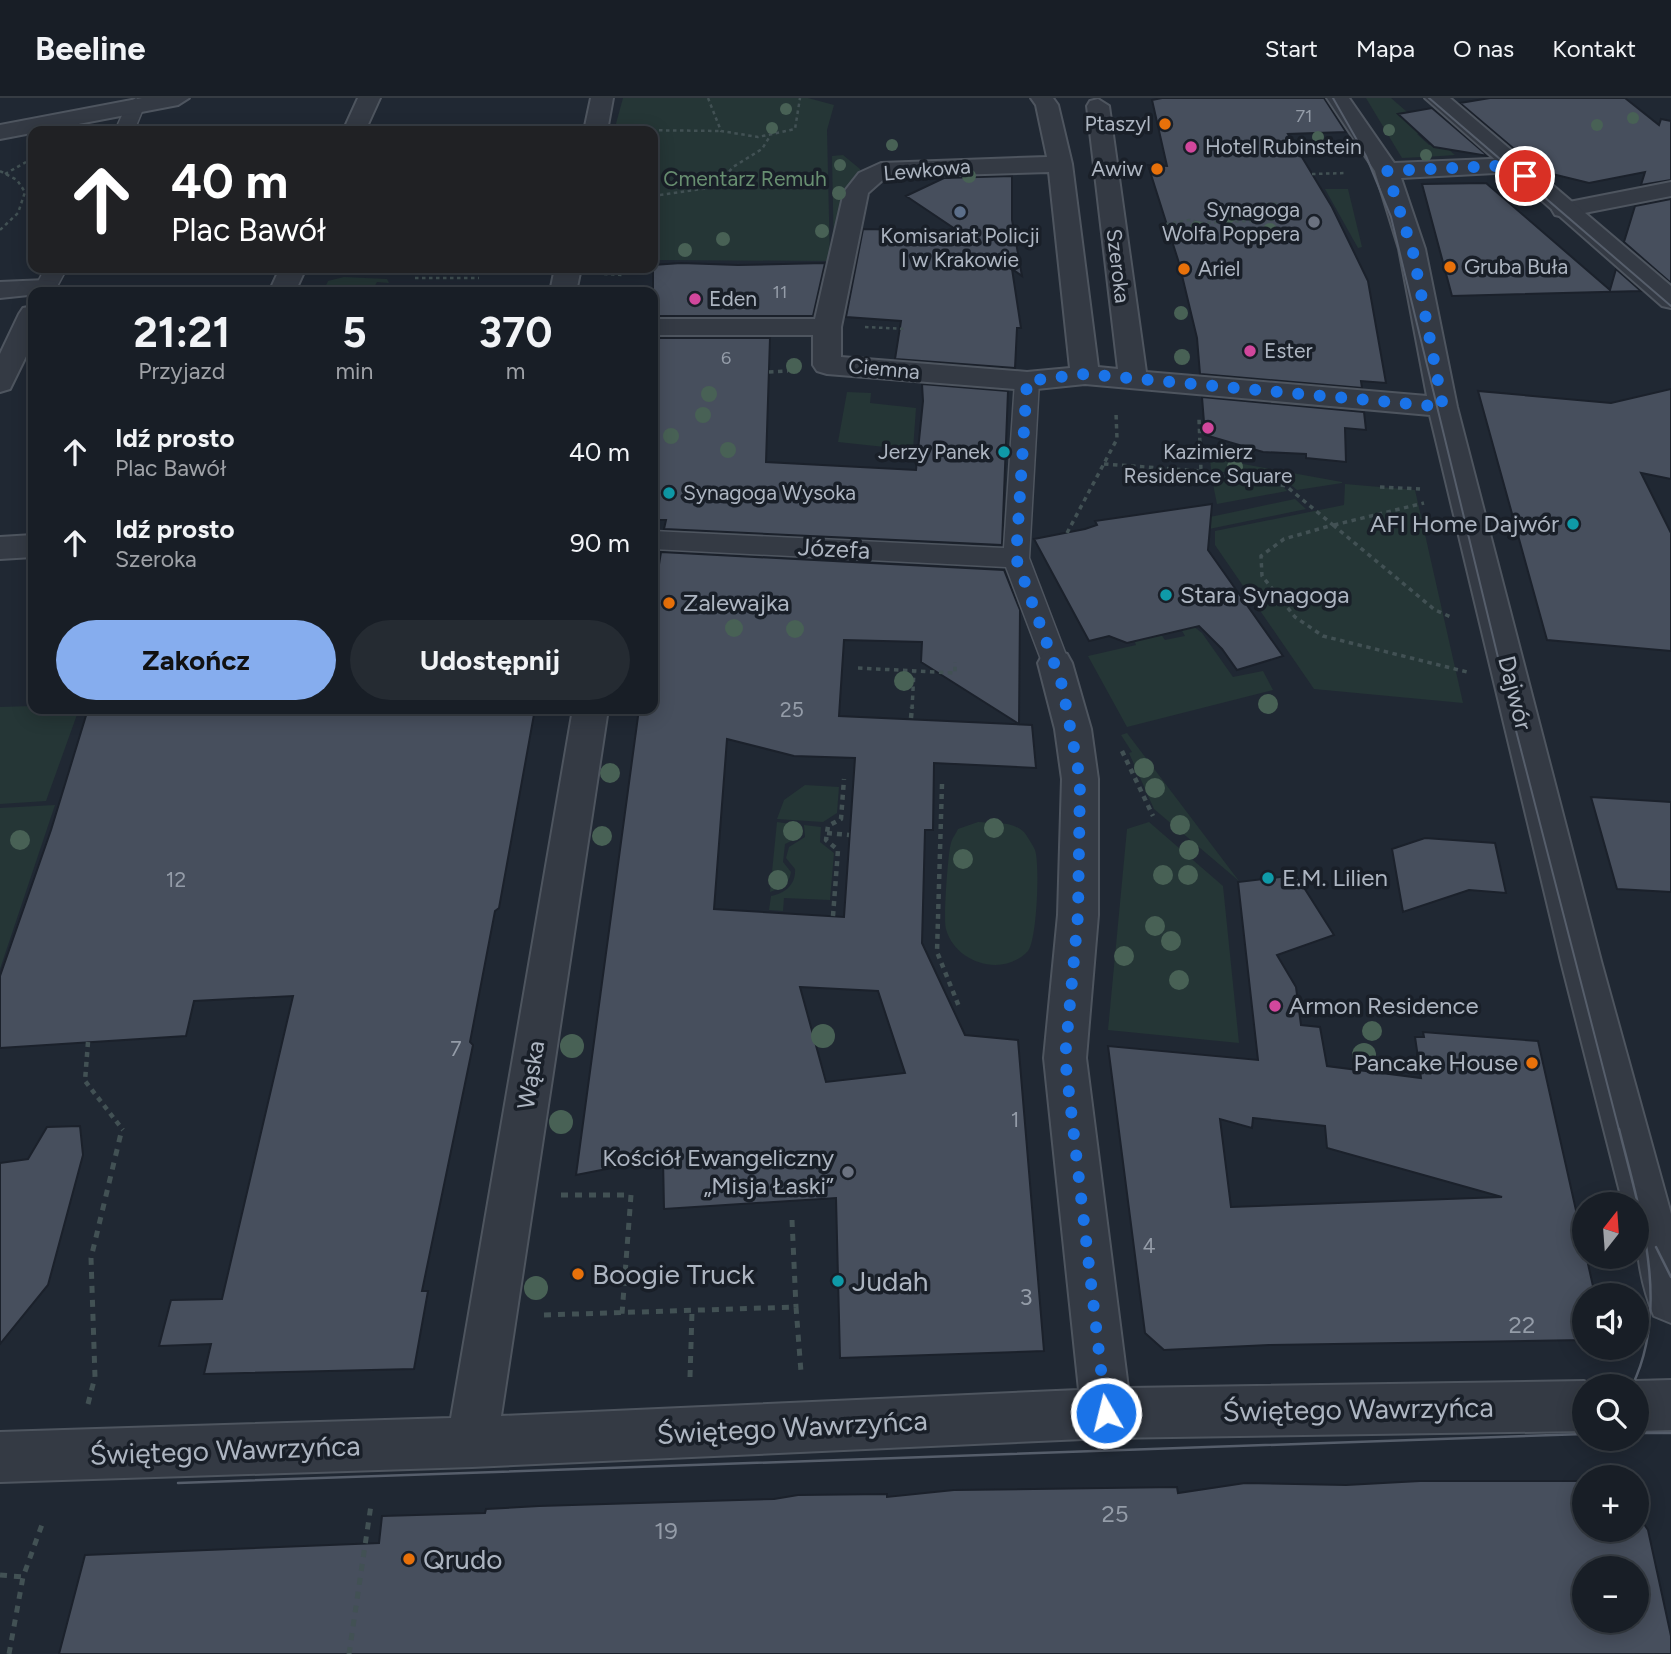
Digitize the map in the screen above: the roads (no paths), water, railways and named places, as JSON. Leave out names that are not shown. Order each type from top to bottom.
[{"type":"street","points":[[0,132],[138,101],[178,98]]},
{"type":"street","points":[[356,126],[369,98]]},
{"type":"street","points":[[597,126],[602,98]]},
{"type":"street","name":"Dajwór","points":[[1338,98],[1387,171],[1413,252],[1443,407],[1569,911],[1671,1299]]},
{"type":"street","points":[[1436,98],[1671,300]]},
{"type":"street","points":[[126,126],[138,101]]},
{"type":"street","name":"Szeroka","points":[[1085,374],[1060,164],[1044,101],[1108,104],[1133,379]]},
{"type":"street","name":"Lewkowa","points":[[827,327],[856,192],[868,178],[881,170],[1060,164]]},
{"type":"street","points":[[1387,171],[1514,165]]},
{"type":"street","points":[[1564,210],[1671,189]]},
{"type":"street","points":[[0,290],[49,283]]},
{"type":"street","points":[[2,379],[28,324]]},
{"type":"street","name":"Ciemna","points":[[658,327],[827,327],[827,365],[1027,381]]},
{"type":"street","points":[[1106,1413],[1065,1058],[1078,915],[1080,779],[1073,729],[1055,663],[1016,558],[1027,381],[1085,374],[1443,407]]},
{"type":"street","points":[[2,379],[28,376]]},
{"type":"street","name":"Józefa","points":[[658,540],[1016,558]]},
{"type":"street","points":[[0,548],[28,546]]},
{"type":"street","name":"Wąska","points":[[472,1442],[589,714]]},
{"type":"street","points":[[1649,1406],[1671,1405]]},
{"type":"street","name":"Świętego Wawrzyńca","points":[[0,1457],[472,1442],[1106,1413],[1572,1406]]},
{"type":"tram line","points":[[1333,98],[1366,156],[1391,217],[1512,715],[1619,1130]]},
{"type":"tram line","points":[[1429,98],[1671,306]]},
{"type":"tram line","points":[[1619,1129],[1643,1226],[1651,1292],[1644,1356],[1637,1374]]},
{"type":"tram line","points":[[1656,1247],[1671,1277]]},
{"type":"tram line","points":[[1649,1433],[1671,1433]]},
{"type":"tram line","points":[[178,1483],[1572,1434]]},
{"type":"place","name":"Ptaszyl","points":[[1165,124]]},
{"type":"place","name":"Hotel Rubinstein","points":[[1191,147]]},
{"type":"place","name":"Awiw","points":[[1157,169]]},
{"type":"place","name":"Komisariat Policji I w Krakowie","points":[[960,212]]},
{"type":"place","name":"Synagoga Wolfa Poppera","points":[[1314,222]]},
{"type":"place","name":"Gruba Buła","points":[[1450,267]]},
{"type":"place","name":"Ariel","points":[[1184,269]]},
{"type":"place","name":"Eden","points":[[695,299]]},
{"type":"place","name":"Ester","points":[[1250,351]]},
{"type":"place","name":"Kazimierz Residence Square","points":[[1208,428]]},
{"type":"place","name":"Jerzy Panek","points":[[1004,452]]},
{"type":"place","name":"Synagoga Wysoka","points":[[669,493]]},
{"type":"place","name":"AFI Home Dajwór","points":[[1573,524]]},
{"type":"place","name":"Stara Synagoga","points":[[1166,595]]},
{"type":"place","name":"Zalewajka","points":[[669,603]]},
{"type":"place","name":"E.M. Lilien","points":[[1268,878]]},
{"type":"place","name":"Armon Residence","points":[[1275,1006]]},
{"type":"place","name":"Pancake House","points":[[1532,1063]]},
{"type":"place","name":"Kościół Ewangeliczny „Misja Łaski”","points":[[848,1172]]},
{"type":"place","name":"Boogie Truck","points":[[578,1274]]},
{"type":"place","name":"Judah","points":[[838,1281]]},
{"type":"place","name":"Qrudo","points":[[409,1559]]},
{"type":"park label","name":"Cmentarz Remuh","points":[[745,179]]}]
